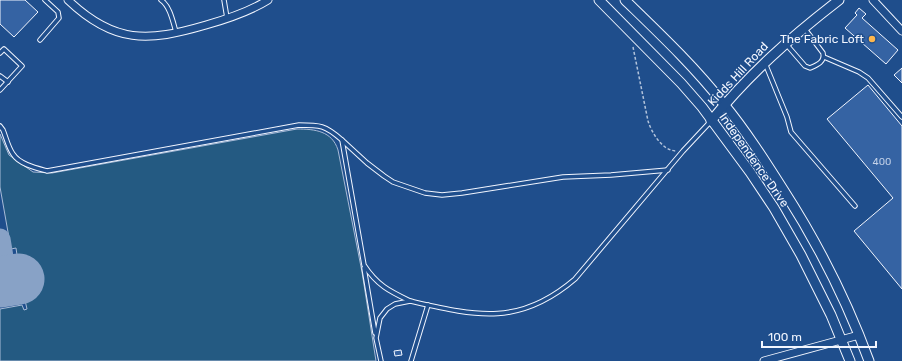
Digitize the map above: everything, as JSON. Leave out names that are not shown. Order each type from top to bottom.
[{"type":"street","points":[[68,0],[92,20],[108,28],[133,36],[152,37],[227,18],[250,10],[268,0]]},
{"type":"street","name":"Independence Drive","points":[[599,0],[681,83],[702,107],[750,172],[774,208],[810,272],[842,340],[850,361]]},
{"type":"street","name":"Independence Drive","points":[[625,0],[680,55],[724,104],[755,147],[794,206],[825,262],[859,335],[869,361]]},
{"type":"street","name":"Kidds Hill Road","points":[[711,121],[724,104],[765,62],[785,43],[838,0]]},
{"type":"street","points":[[873,0],[902,31]]},
{"type":"street","points":[[764,361],[787,358],[859,335]]},
{"type":"lane","points":[[40,40],[59,18],[58,12],[45,0]]},
{"type":"lane","points":[[161,0],[170,12],[176,32]]},
{"type":"lane","points":[[224,0],[227,18]]},
{"type":"lane","points":[[785,43],[805,66],[810,68],[822,62],[824,57],[823,53],[804,27]]},
{"type":"lane","points":[[0,53],[4,49],[22,66],[0,90]]},
{"type":"lane","points":[[824,57],[859,72],[868,78],[902,117]]},
{"type":"lane","points":[[765,62],[787,117],[791,132],[855,206]]},
{"type":"lane","points":[[0,76],[8,82]]},
{"type":"lane","points":[[364,265],[371,276],[379,284],[410,301],[483,314],[503,314],[524,310],[542,302],[562,290],[575,279],[683,151],[711,121]]},
{"type":"lane","points":[[0,126],[13,154],[18,159],[38,169],[47,171],[299,125],[318,125],[328,129],[368,164],[388,179],[410,189],[425,193],[462,193],[563,177],[612,175],[668,170]]},
{"type":"lane","points":[[342,140],[381,361]]},
{"type":"lane","points":[[376,338],[380,318],[386,309],[395,304],[410,301]]},
{"type":"lane","points":[[411,361],[428,305]]},
{"type":"path","points":[[633,45],[651,131],[661,144],[667,148],[673,151],[683,151]]},
{"type":"shaded area","points":[[297,129],[322,132],[332,139],[338,150],[362,272],[376,361],[0,361],[0,309],[22,305],[24,310],[27,309],[24,296],[22,296],[16,263],[18,262],[16,248],[11,249],[0,187],[0,134],[9,155],[33,172],[52,173]]},
{"type":"building","points":[[0,0],[25,0],[38,12],[14,37],[0,24]]},
{"type":"building","name":"The Fabric Loft","points":[[859,8],[866,14],[862,18],[898,50],[886,64],[845,28],[857,15],[855,13]]},
{"type":"building","points":[[902,68],[902,83],[894,75]]},
{"type":"building","points":[[868,85],[902,126],[902,289],[854,231],[893,198],[827,119]]},
{"type":"building","points":[[401,350],[402,355],[395,356],[394,351]]},
{"type":"taxiway","points":[[0,239],[7,281]]},
{"type":"runway","points":[[0,282],[19,279]]},
{"type":"place","name":"The Fabric Loft","points":[[872,39]]}]
